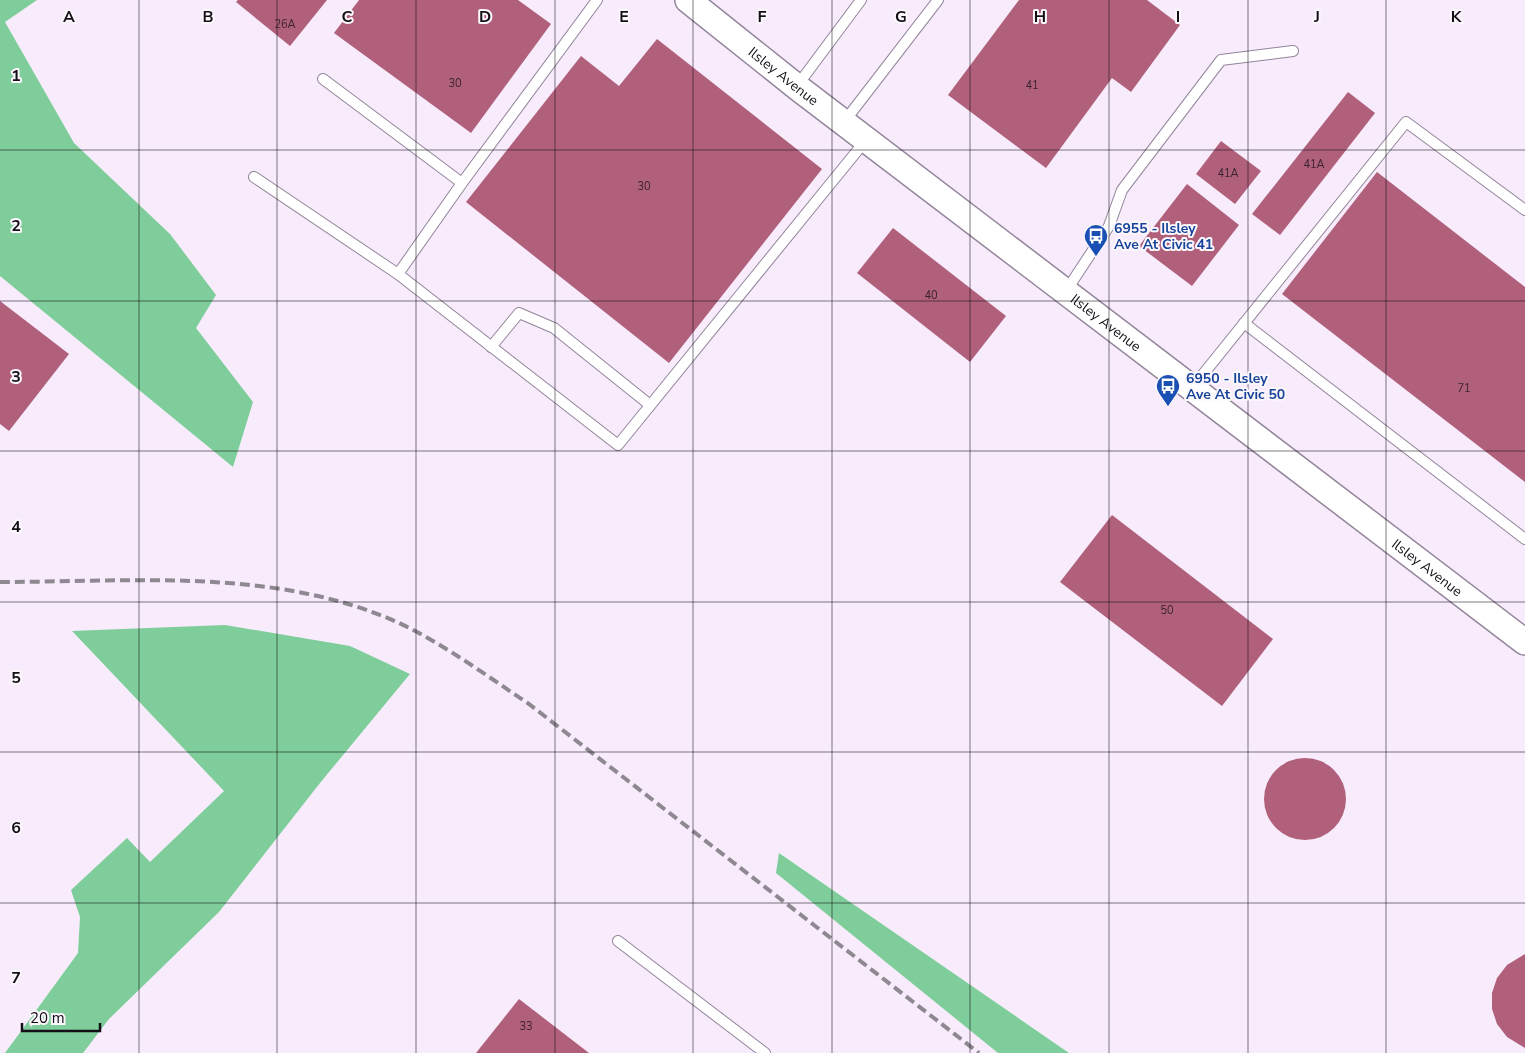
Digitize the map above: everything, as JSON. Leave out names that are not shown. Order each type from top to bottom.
[{"type":"street","name":"Ilsley Avenue","points":[[688,0],[866,140],[1525,642]]},
{"type":"lane","points":[[398,274],[596,0]]},
{"type":"lane","points":[[797,87],[861,0]]},
{"type":"lane","points":[[844,123],[938,0]]},
{"type":"lane","points":[[1065,292],[1109,226],[1122,190],[1221,60],[1293,51]]},
{"type":"lane","points":[[323,79],[462,183]]},
{"type":"lane","points":[[1192,388],[1406,122],[1525,210]]},
{"type":"lane","points":[[254,177],[398,274],[618,445],[866,140]]},
{"type":"lane","points":[[491,347],[518,312],[554,328],[650,405]]},
{"type":"lane","points":[[1244,323],[1525,539]]},
{"type":"lane","points":[[618,941],[764,1053]]},
{"type":"shaded area","points":[[37,0],[1525,0],[1525,1053],[1069,1053],[780,853],[777,873],[998,1053],[83,1053],[109,1019],[219,912],[320,783],[410,674],[72,632],[225,791],[150,862],[80,917],[78,953],[5,1053],[0,1053],[0,276],[233,467],[253,402],[196,328],[170,234],[74,143],[5,22]]},
{"type":"green space","points":[[0,0],[37,0],[5,22],[74,143],[170,234],[216,295],[196,328],[253,402],[233,467],[0,276]]},
{"type":"green space","points":[[225,625],[350,646],[410,674],[320,783],[219,912],[109,1019],[83,1053],[5,1053],[78,953],[80,917],[71,890],[127,838],[150,862],[224,791],[72,631]]},
{"type":"green space","points":[[779,853],[1069,1053],[998,1053],[776,873]]},
{"type":"building","points":[[238,0],[327,0],[290,46],[236,2]]},
{"type":"building","points":[[359,0],[518,0],[551,24],[471,133],[334,33]]},
{"type":"building","points":[[1019,0],[1147,0],[1180,25],[1131,92],[1112,78],[1046,168],[948,95]]},
{"type":"building","points":[[657,39],[822,169],[669,363],[466,202],[581,56],[619,86]]},
{"type":"building","points":[[1348,92],[1375,113],[1280,235],[1252,214]]},
{"type":"building","points":[[1221,141],[1261,171],[1235,204],[1196,174]]},
{"type":"building","points":[[1377,172],[1525,287],[1525,482],[1282,294]]},
{"type":"building","points":[[1187,184],[1239,225],[1192,286],[1139,246]]},
{"type":"building","points":[[893,228],[1006,316],[970,362],[857,273]]},
{"type":"building","points":[[0,301],[69,354],[9,431],[0,424]]},
{"type":"building","points":[[1112,515],[1273,639],[1222,706],[1060,582]]},
{"type":"building","points":[[1305,758],[1321,761],[1334,770],[1343,783],[1346,799],[1343,815],[1334,828],[1321,837],[1305,840],[1289,837],[1276,828],[1267,815],[1264,799],[1267,783],[1276,770],[1289,761]]},
{"type":"building","points":[[1525,954],[1525,1048],[1507,1037],[1497,1024],[1492,1009],[1492,993],[1497,978],[1507,965]]},
{"type":"building","points":[[519,999],[589,1053],[476,1053]]},
{"type":"railway","points":[[0,582],[151,580],[202,581],[252,585],[350,604],[397,622],[448,650],[529,704],[979,1053]]},
{"type":"place","name":"6955 - Ilsley Ave At Civic 41","points":[[1096,257]]},
{"type":"place","name":"6950 - Ilsley Ave At Civic 50","points":[[1168,407]]}]
